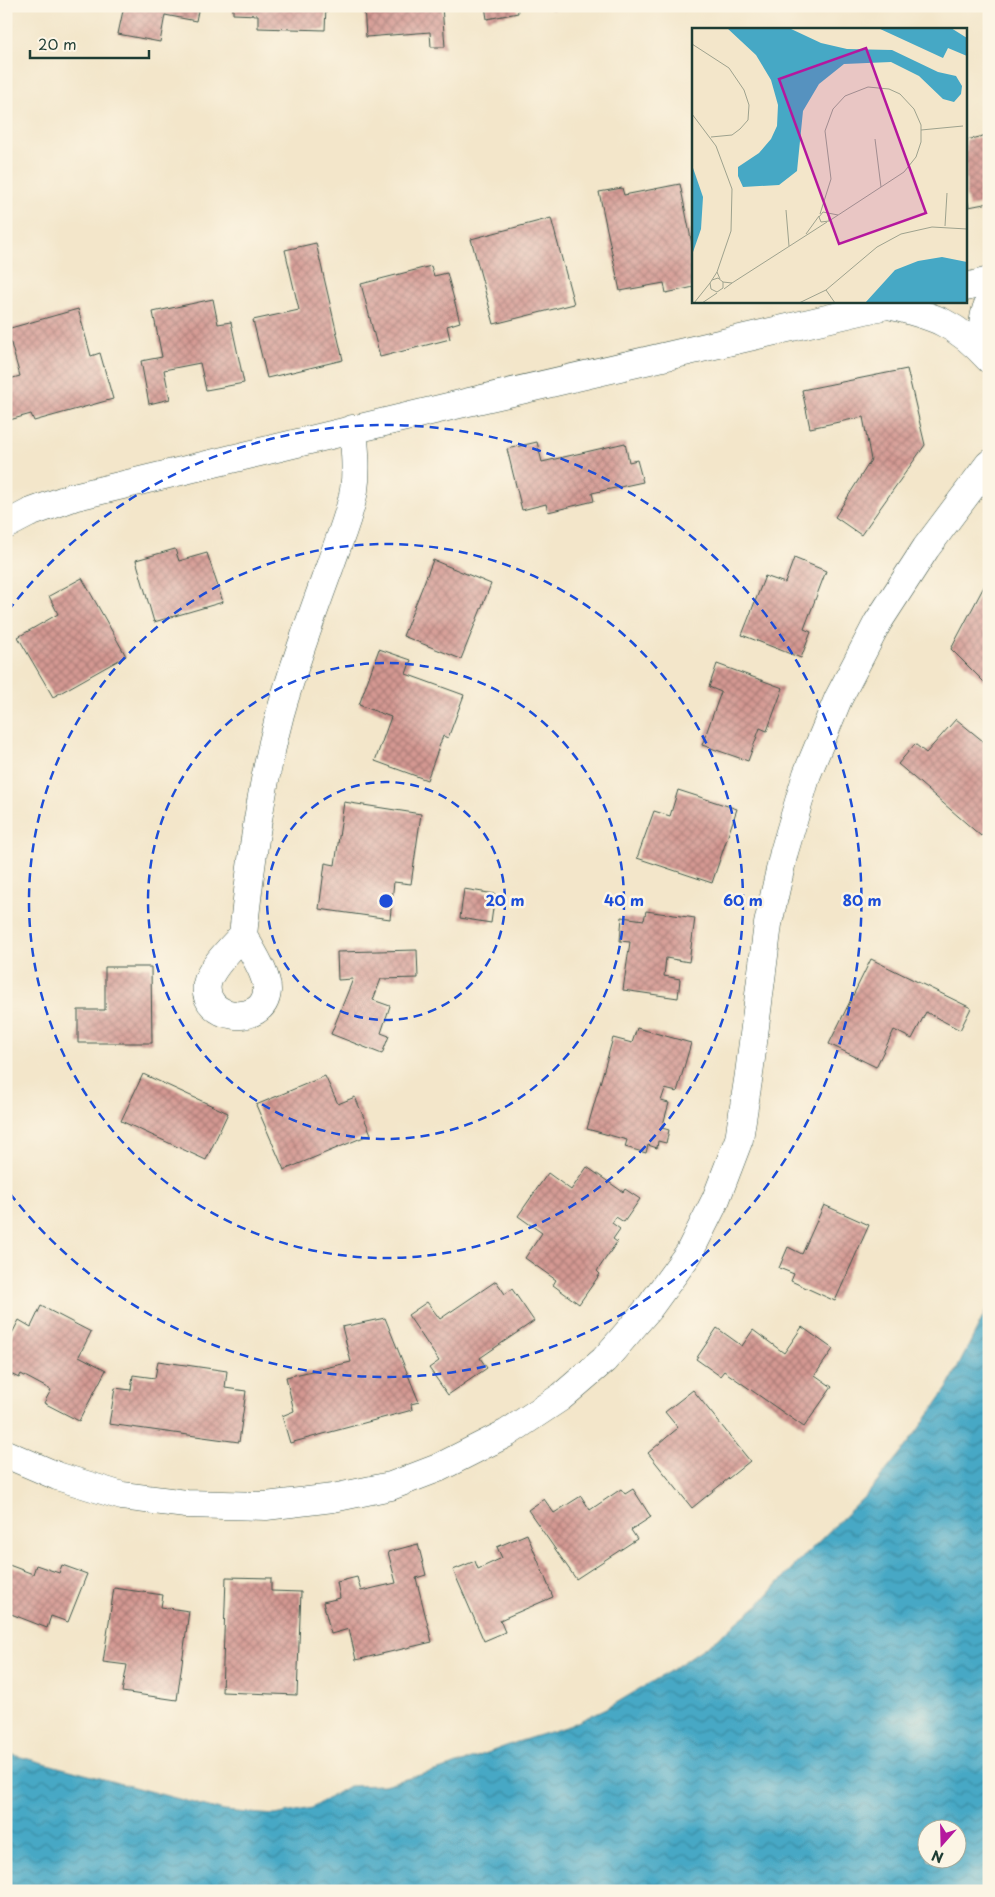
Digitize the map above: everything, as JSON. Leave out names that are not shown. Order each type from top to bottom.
[{"type":"street","points":[[968,286],[989,281]]},
{"type":"street","points":[[989,302],[982,322],[983,342],[989,358]]},
{"type":"street","points":[[6,525],[29,513],[73,497],[896,303],[950,324],[972,340],[989,358]]},
{"type":"street","points":[[244,935],[251,861],[262,793],[280,714],[354,491],[356,457],[353,430]]},
{"type":"street","points":[[6,1454],[57,1476],[122,1496],[186,1504],[266,1506],[333,1498],[391,1486],[438,1468],[508,1432],[561,1397],[604,1360],[649,1308],[689,1253],[716,1199],[739,1139],[768,924],[784,852],[807,774],[838,699],[878,622],[926,548],[989,464]]},
{"type":"water","points":[[989,1305],[989,1891],[6,1891],[6,1753],[224,1811],[275,1815],[312,1808],[349,1786],[384,1785],[449,1767],[517,1742],[569,1726],[611,1706],[670,1671],[717,1639],[758,1605],[797,1563],[870,1491],[913,1437],[948,1387]]},
{"type":"building","points":[[124,6],[199,6],[196,21],[165,15],[160,42],[118,34]]},
{"type":"building","points":[[233,6],[326,6],[325,30],[258,28],[258,15],[233,14]]},
{"type":"building","points":[[364,6],[442,6],[445,47],[431,47],[430,32],[366,37]]},
{"type":"building","points":[[485,6],[517,6],[518,13],[487,19]]},
{"type":"building","points":[[551,6],[564,6],[564,7],[551,10]]},
{"type":"building","points":[[989,135],[989,203],[969,207],[968,203],[968,140]]},
{"type":"building","points":[[680,184],[692,244],[692,287],[666,293],[664,283],[620,291],[599,192],[622,188],[624,195]]},
{"type":"building","points":[[551,218],[574,304],[494,324],[471,239]]},
{"type":"building","points":[[316,243],[343,360],[267,378],[253,320],[299,310],[285,250]]},
{"type":"building","points":[[431,266],[434,276],[447,273],[460,322],[447,326],[450,339],[380,357],[361,284]]},
{"type":"building","points":[[213,299],[218,324],[231,322],[244,383],[206,390],[200,363],[164,370],[170,399],[149,404],[141,361],[162,357],[153,312]]},
{"type":"building","points":[[78,309],[91,356],[100,353],[113,399],[34,421],[31,414],[6,421],[6,380],[20,376],[7,329]]},
{"type":"building","points":[[907,369],[925,445],[861,535],[835,517],[871,460],[863,417],[810,428],[802,390]]},
{"type":"building","points":[[537,442],[542,462],[625,443],[629,462],[637,460],[643,482],[592,493],[594,501],[548,512],[546,504],[522,510],[507,449]]},
{"type":"building","points":[[175,549],[179,561],[207,553],[223,602],[154,622],[136,560]]},
{"type":"building","points":[[794,558],[826,571],[804,629],[811,632],[801,658],[742,635],[765,576],[785,583]]},
{"type":"building","points":[[433,560],[491,584],[461,659],[403,636]]},
{"type":"building","points":[[989,577],[989,687],[951,649]]},
{"type":"building","points":[[82,578],[126,656],[53,697],[18,637],[58,614],[49,596]]},
{"type":"building","points":[[379,649],[411,660],[406,674],[464,695],[448,738],[443,736],[427,780],[375,761],[391,717],[359,705]]},
{"type":"building","points":[[717,664],[783,688],[767,731],[760,728],[748,761],[702,745],[721,692],[709,687]]},
{"type":"building","points":[[956,719],[989,746],[989,827],[981,836],[898,764],[915,744],[926,753]]},
{"type":"building","points":[[678,790],[737,809],[712,883],[637,858],[654,811],[670,816]]},
{"type":"building","points":[[344,802],[421,814],[411,884],[394,882],[390,919],[319,909],[325,863],[335,865]]},
{"type":"building","points":[[464,889],[495,894],[491,923],[460,918]]},
{"type":"building","points":[[646,911],[695,918],[689,962],[666,958],[664,976],[680,979],[678,998],[623,990],[630,942],[620,941],[622,917],[644,920]]},
{"type":"building","points":[[417,950],[418,978],[381,979],[373,1000],[390,1006],[381,1033],[389,1036],[382,1054],[331,1034],[353,979],[338,980],[337,952]]},
{"type":"building","points":[[871,959],[971,1008],[960,1030],[926,1012],[912,1039],[894,1030],[876,1067],[829,1044]]},
{"type":"building","points":[[105,967],[151,967],[152,1043],[78,1043],[78,1010],[105,1010]]},
{"type":"building","points":[[637,1028],[691,1043],[677,1092],[665,1089],[661,1101],[669,1103],[662,1128],[669,1130],[666,1143],[658,1141],[657,1148],[648,1145],[646,1153],[625,1147],[627,1140],[587,1129],[613,1038],[632,1043]]},
{"type":"building","points":[[143,1074],[228,1113],[206,1160],[121,1121]]},
{"type":"building","points":[[325,1076],[338,1104],[355,1097],[371,1134],[284,1170],[256,1105]]},
{"type":"building","points":[[587,1167],[623,1192],[625,1189],[640,1199],[624,1222],[616,1217],[612,1223],[620,1229],[613,1239],[617,1242],[597,1271],[600,1274],[579,1304],[553,1285],[556,1280],[525,1258],[542,1233],[518,1216],[548,1173],[571,1190]]},
{"type":"building","points":[[824,1205],[869,1225],[835,1301],[791,1281],[794,1274],[779,1268],[788,1247],[802,1254]]},
{"type":"building","points":[[496,1281],[505,1294],[512,1289],[534,1321],[480,1358],[487,1368],[448,1395],[429,1368],[439,1361],[408,1315],[427,1302],[440,1319]]},
{"type":"building","points":[[41,1306],[91,1332],[79,1356],[106,1370],[79,1421],[44,1403],[51,1390],[21,1374],[19,1378],[6,1372],[6,1345],[19,1320],[31,1327]]},
{"type":"building","points":[[385,1318],[419,1402],[411,1404],[412,1410],[290,1443],[282,1416],[294,1411],[286,1377],[351,1362],[342,1327]]},
{"type":"building","points":[[802,1327],[833,1349],[815,1375],[832,1387],[804,1427],[724,1371],[720,1376],[696,1359],[717,1328],[742,1346],[753,1330],[784,1353]]},
{"type":"building","points":[[158,1361],[227,1371],[225,1388],[246,1391],[239,1442],[109,1424],[115,1388],[131,1390],[133,1375],[155,1378]]},
{"type":"building","points":[[693,1390],[750,1461],[692,1508],[648,1453],[678,1428],[665,1412]]},
{"type":"building","points":[[621,1489],[625,1494],[633,1489],[651,1517],[631,1530],[637,1539],[576,1579],[528,1510],[544,1499],[554,1513],[581,1496],[590,1510]]},
{"type":"building","points":[[527,1534],[553,1597],[500,1620],[505,1632],[484,1641],[453,1570],[475,1561],[478,1569],[502,1558],[497,1547]]},
{"type":"building","points":[[418,1544],[426,1575],[416,1578],[432,1642],[356,1660],[349,1629],[331,1634],[323,1602],[340,1598],[337,1582],[357,1577],[361,1591],[396,1583],[388,1552]]},
{"type":"building","points":[[9,1565],[33,1574],[36,1565],[59,1573],[62,1565],[87,1574],[68,1622],[51,1616],[47,1628],[6,1612],[6,1572]]},
{"type":"building","points":[[226,1577],[271,1578],[271,1591],[301,1592],[297,1695],[222,1692]]},
{"type":"building","points":[[114,1588],[163,1595],[161,1607],[189,1611],[177,1700],[122,1692],[127,1665],[103,1662]]}]
